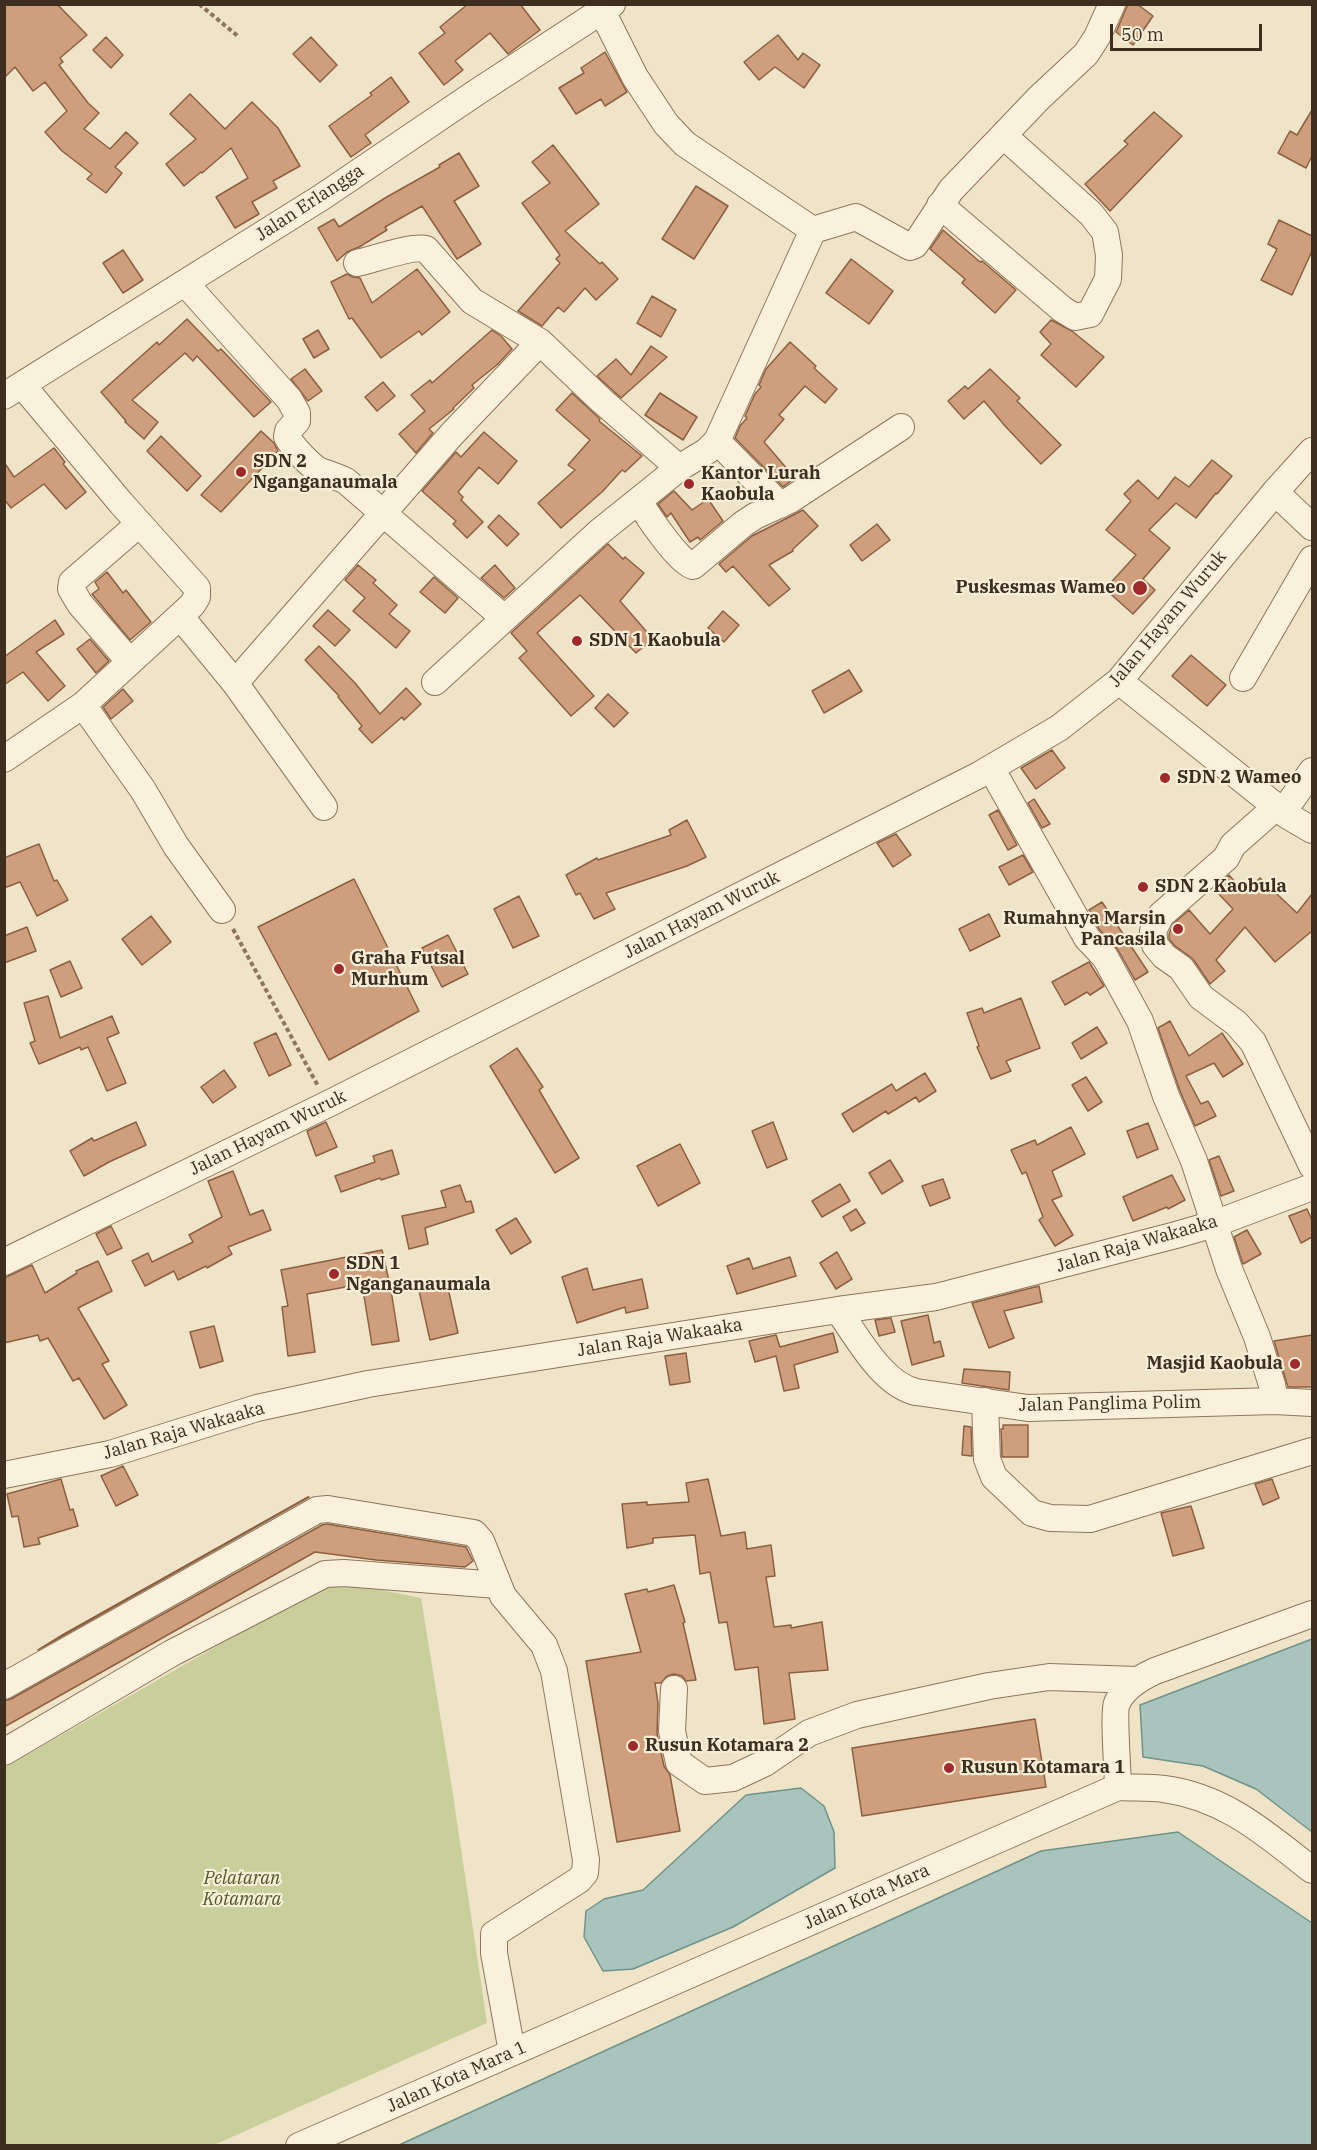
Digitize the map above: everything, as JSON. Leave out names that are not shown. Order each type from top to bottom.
[{"type":"street","points":[[435,682],[598,533],[679,468],[707,451],[717,441],[813,230],[856,216],[910,247],[915,245],[951,190],[1039,98],[1086,54],[1097,37],[1112,4]]},
{"type":"street","points":[[607,8],[635,77],[666,124],[685,144],[813,230]]},
{"type":"street","name":"Jalan Erlangga","points":[[14,391],[322,197],[477,92],[607,8]]},
{"type":"street","points":[[940,205],[1062,309],[1075,317],[1090,314],[1108,279],[1109,255],[1105,232],[1091,214],[1004,136]]},
{"type":"street","points":[[357,263],[408,249],[420,247],[426,249],[472,301],[540,342],[679,468]]},
{"type":"street","points":[[185,283],[289,399],[297,413],[297,421],[286,437],[290,443],[318,470],[331,473],[346,481],[504,618]]},
{"type":"street","points":[[235,683],[452,434],[540,342]]},
{"type":"street","points":[[4,759],[83,705],[192,605],[197,597],[197,588],[14,391]]},
{"type":"street","points":[[639,501],[649,519],[667,541],[687,565],[693,566],[743,525],[780,505],[901,427]]},
{"type":"street","points":[[717,441],[780,505]]},
{"type":"street","name":"Jalan Hayam Wuruk","points":[[4,1262],[328,1104],[991,768],[1059,728],[1119,681],[1275,492],[1312,451]]},
{"type":"street","points":[[1275,492],[1312,527]]},
{"type":"street","points":[[130,662],[80,604],[71,589],[72,582],[140,525]]},
{"type":"street","points":[[1243,678],[1312,559]]},
{"type":"street","points":[[180,616],[235,683],[324,807]]},
{"type":"street","points":[[1119,681],[1280,809],[1312,830]]},
{"type":"street","points":[[83,705],[143,790],[176,846],[222,910]]},
{"type":"street","points":[[991,768],[1087,938],[1105,957],[1140,1021],[1166,1096],[1194,1161],[1229,1269],[1257,1337],[1275,1401]]},
{"type":"street","points":[[1312,771],[1280,809],[1233,845],[1226,858],[1161,915],[1153,931],[1155,945],[1164,956],[1181,968],[1201,997],[1236,1023],[1253,1042],[1312,1166]]},
{"type":"street","name":"Jalan Raja Wakaaka","points":[[4,1475],[110,1454],[257,1408],[368,1384],[838,1310],[936,1297],[1214,1224],[1312,1187]]},
{"type":"street","name":"Jalan Panglima Polim","points":[[838,1310],[888,1378],[904,1389],[1028,1408],[1312,1402]]},
{"type":"street","points":[[985,1401],[987,1459],[994,1478],[1032,1513],[1050,1518],[1090,1520],[1312,1451]]},
{"type":"street","points":[[4,1686],[317,1510],[328,1509],[474,1533],[481,1541],[503,1596],[544,1645],[554,1671],[586,1860],[585,1873],[579,1880],[494,1934],[494,1953],[512,2052]]},
{"type":"street","points":[[4,1752],[172,1653],[325,1574],[344,1573],[497,1585]]},
{"type":"street","points":[[1118,1787],[1116,1705],[1127,1688],[1155,1671],[1312,1614]]},
{"type":"street","points":[[674,1689],[672,1731],[679,1763],[705,1781],[733,1778],[765,1763],[809,1733],[856,1715],[989,1686],[1049,1677],[1137,1680]]},
{"type":"street","name":"Jalan Kota Mara","points":[[615,2007],[1118,1787],[1164,1789],[1191,1795],[1222,1807],[1243,1817],[1312,1870]]},
{"type":"street","name":"Jalan Kota Mara 1","points":[[298,2145],[615,2007]]},
{"type":"path","points":[[199,4],[238,37]]},
{"type":"path","points":[[222,910],[328,1104]]},
{"type":"green space","name":"Pelataran Kotamara","points":[[341,1582],[421,1598],[487,2023],[214,2145],[5,2145],[4,1768],[320,1587]]},
{"type":"water","points":[[1312,1639],[1312,1832],[1256,1789],[1203,1766],[1143,1757],[1140,1705]]},
{"type":"water","points":[[801,1788],[824,1806],[834,1832],[835,1868],[733,1927],[633,1969],[603,1971],[584,1937],[586,1911],[604,1899],[643,1890],[746,1795]]},
{"type":"water","points":[[1178,1832],[1312,1923],[1312,2145],[399,2145],[1041,1851]]},
{"type":"building","points":[[4,4],[57,4],[87,35],[60,58],[63,62],[59,65],[88,103],[99,113],[84,129],[110,149],[126,132],[138,143],[115,167],[122,173],[106,193],[87,179],[92,174],[62,151],[45,132],[67,111],[45,82],[33,91],[15,67],[4,78]]},
{"type":"building","points":[[468,4],[520,4],[540,30],[508,54],[490,33],[455,61],[463,70],[444,85],[419,53],[445,33],[440,27]]},
{"type":"building","points":[[1128,4],[1137,4],[1153,16],[1133,45],[1116,32]]},
{"type":"building","points":[[778,35],[798,60],[803,53],[820,65],[804,88],[775,67],[759,80],[744,62]]},
{"type":"building","points":[[106,37],[123,55],[111,68],[93,50]]},
{"type":"building","points":[[311,37],[337,65],[320,82],[293,54]]},
{"type":"building","points":[[605,52],[627,92],[605,106],[601,99],[576,114],[559,88],[584,73],[581,68]]},
{"type":"building","points":[[391,77],[409,102],[365,135],[371,143],[351,157],[329,126],[372,95],[370,93]]},
{"type":"building","points":[[190,94],[225,129],[252,102],[278,128],[300,166],[273,181],[277,188],[252,202],[259,214],[235,228],[216,197],[248,178],[231,148],[184,186],[166,164],[196,139],[170,114]]},
{"type":"building","points":[[1312,110],[1312,156],[1306,168],[1278,153],[1290,131],[1297,135]]},
{"type":"building","points":[[1154,112],[1182,136],[1110,211],[1085,184],[1128,144],[1124,141]]},
{"type":"building","points":[[553,145],[599,204],[565,231],[600,264],[602,262],[618,279],[596,300],[585,288],[564,312],[558,307],[542,326],[518,311],[560,263],[556,259],[560,255],[522,203],[550,183],[532,162]]},
{"type":"building","points":[[459,153],[479,186],[454,201],[481,244],[457,259],[422,206],[385,227],[387,230],[347,252],[337,261],[318,228],[334,219],[339,227],[440,167],[439,165]]},
{"type":"building","points":[[696,186],[728,206],[694,259],[662,239]]},
{"type":"building","points":[[1279,220],[1312,236],[1312,251],[1292,295],[1261,280],[1277,249],[1268,244]]},
{"type":"building","points":[[943,230],[1016,290],[995,313],[962,283],[965,279],[930,249]]},
{"type":"building","points":[[123,250],[143,280],[123,293],[103,263]]},
{"type":"building","points":[[851,259],[893,291],[869,324],[826,293]]},
{"type":"building","points":[[417,269],[450,312],[422,335],[419,331],[381,358],[352,318],[349,319],[331,282],[347,274],[360,278],[372,303]]},
{"type":"building","points":[[652,296],[676,310],[661,337],[637,323]]},
{"type":"building","points":[[187,319],[218,351],[221,349],[271,402],[254,417],[197,356],[193,361],[185,353],[132,400],[158,422],[144,439],[125,422],[101,392],[157,342],[159,345]]},
{"type":"building","points":[[1051,320],[1072,331],[1104,357],[1076,387],[1041,355],[1051,344],[1040,332]]},
{"type":"building","points":[[318,330],[329,349],[314,358],[303,339]]},
{"type":"building","points":[[492,330],[501,336],[512,349],[472,385],[474,388],[454,409],[429,429],[433,433],[416,453],[399,434],[425,411],[411,395],[430,380],[432,383]]},
{"type":"building","points":[[790,342],[837,389],[825,403],[805,386],[779,415],[784,419],[764,442],[795,478],[783,487],[735,438],[740,426],[747,418],[745,416],[755,394],[761,387],[759,385],[766,369]]},
{"type":"building","points":[[651,346],[667,357],[621,398],[597,376],[616,359],[631,375]]},
{"type":"building","points":[[305,369],[322,391],[308,401],[291,379]]},
{"type":"building","points":[[990,369],[1020,398],[1017,401],[1061,445],[1041,464],[984,401],[964,419],[948,401],[965,386],[968,389]]},
{"type":"building","points":[[383,382],[395,396],[377,411],[365,397]]},
{"type":"building","points":[[572,393],[600,419],[599,421],[642,456],[625,472],[622,470],[603,491],[561,528],[538,503],[575,470],[568,465],[590,440],[556,410]]},
{"type":"building","points":[[660,393],[697,417],[683,440],[645,415]]},
{"type":"building","name":"SDN 2 Nganganaumala","points":[[261,431],[274,443],[278,451],[221,512],[201,495]]},
{"type":"building","points":[[484,432],[517,461],[498,484],[479,467],[458,492],[463,497],[461,500],[483,522],[467,538],[453,524],[456,521],[422,491],[456,452],[461,457]]},
{"type":"building","points":[[161,436],[201,476],[187,491],[147,451]]},
{"type":"building","points":[[54,448],[65,462],[63,464],[86,492],[66,509],[44,484],[11,508],[4,499],[4,462],[14,477]]},
{"type":"building","points":[[1212,460],[1232,476],[1196,518],[1176,503],[1149,530],[1170,548],[1143,579],[1155,590],[1133,614],[1105,589],[1136,555],[1106,530],[1131,501],[1124,494],[1138,480],[1158,499],[1175,477],[1189,487]]},
{"type":"building","points":[[674,491],[692,510],[708,499],[723,521],[700,540],[698,537],[690,542],[671,513],[667,517],[658,504]]},
{"type":"building","points":[[803,510],[818,526],[793,551],[769,565],[790,589],[769,606],[733,566],[726,572],[719,564],[752,536]]},
{"type":"building","points":[[499,515],[519,534],[507,546],[488,527]]},
{"type":"building","points":[[877,524],[890,540],[862,561],[850,545]]},
{"type":"building","points":[[608,544],[623,559],[625,557],[644,573],[620,601],[653,639],[636,653],[580,595],[537,633],[594,696],[571,716],[519,658],[527,651],[511,633]]},
{"type":"building","points":[[358,565],[376,580],[373,583],[397,605],[389,614],[410,631],[396,648],[353,611],[365,598],[345,580]]},
{"type":"building","points":[[495,565],[515,588],[504,598],[481,578]]},
{"type":"building","points":[[107,572],[123,593],[126,590],[151,622],[130,640],[92,594],[99,589],[95,582]]},
{"type":"building","points":[[434,577],[458,598],[445,613],[420,592]]},
{"type":"building","points":[[328,610],[350,630],[335,646],[313,626]]},
{"type":"building","points":[[723,611],[739,625],[724,642],[708,628]]},
{"type":"building","points":[[55,620],[64,634],[36,652],[65,686],[48,701],[23,672],[4,685],[4,657]]},
{"type":"building","points":[[90,639],[109,661],[96,673],[77,649]]},
{"type":"building","points":[[319,646],[355,683],[380,714],[406,688],[421,704],[404,720],[402,717],[372,743],[359,729],[362,726],[339,696],[305,660]]},
{"type":"building","points":[[1191,655],[1226,685],[1207,706],[1172,676]]},
{"type":"building","points":[[849,670],[862,691],[824,713],[812,691]]},
{"type":"building","points":[[123,689],[133,701],[111,719],[103,707]]},
{"type":"building","points":[[608,694],[628,713],[614,727],[595,708]]},
{"type":"building","points":[[1052,750],[1065,768],[1036,789],[1021,768]]},
{"type":"building","points":[[1034,799],[1050,824],[1042,828],[1028,803]]},
{"type":"building","points":[[998,810],[1017,845],[1008,850],[989,815]]},
{"type":"building","points":[[687,820],[706,857],[687,866],[606,893],[615,909],[594,919],[580,893],[576,895],[566,875],[597,858],[598,860],[671,835],[669,830]]},
{"type":"building","points":[[896,834],[911,855],[893,867],[877,843]]},
{"type":"building","points":[[39,844],[54,881],[57,880],[68,900],[37,916],[20,882],[4,888],[4,858]]},
{"type":"building","points":[[1023,855],[1033,872],[1009,885],[999,867]]},
{"type":"building","points":[[1229,875],[1245,893],[1260,878],[1297,913],[1312,894],[1312,931],[1275,962],[1245,927],[1216,960],[1225,971],[1210,984],[1193,959],[1169,939],[1169,934],[1173,924],[1189,910],[1210,934],[1233,909],[1214,889]]},
{"type":"building","name":"Graha Futsal Murhum","points":[[354,879],[419,1011],[329,1060],[258,927]]},
{"type":"building","points":[[519,896],[539,936],[513,948],[494,909]]},
{"type":"building","points":[[1102,902],[1148,972],[1135,980],[1118,950],[1099,929],[1089,910]]},
{"type":"building","points":[[989,914],[1000,936],[970,951],[959,929]]},
{"type":"building","points":[[151,916],[171,942],[142,965],[122,939]]},
{"type":"building","points":[[27,927],[36,951],[4,963],[4,936]]},
{"type":"building","points":[[448,935],[468,974],[442,987],[422,948]]},
{"type":"building","points":[[70,961],[82,988],[61,997],[50,970]]},
{"type":"building","points":[[1089,962],[1104,986],[1090,995],[1087,992],[1065,1005],[1052,982]]},
{"type":"building","points":[[48,996],[60,1038],[112,1016],[119,1033],[107,1038],[126,1083],[107,1091],[88,1047],[81,1050],[80,1047],[39,1064],[30,1043],[35,1041],[24,1003]]},
{"type":"building","points":[[1021,998],[1040,1048],[1006,1061],[1011,1071],[991,1079],[977,1047],[979,1046],[967,1013],[982,1008],[984,1013]]},
{"type":"building","points":[[1170,1021],[1189,1056],[1222,1033],[1243,1064],[1223,1077],[1214,1063],[1186,1076],[1201,1104],[1208,1101],[1216,1116],[1195,1126],[1158,1028]]},
{"type":"building","points":[[1097,1027],[1107,1043],[1081,1059],[1072,1043]]},
{"type":"building","points":[[276,1033],[291,1065],[269,1076],[254,1043]]},
{"type":"building","points":[[517,1048],[543,1087],[539,1090],[579,1158],[555,1173],[490,1066]]},
{"type":"building","points":[[224,1070],[236,1087],[213,1103],[201,1087]]},
{"type":"building","points":[[925,1073],[936,1091],[919,1102],[916,1097],[888,1114],[886,1111],[853,1132],[842,1114],[892,1084],[896,1091]]},
{"type":"building","points":[[1086,1077],[1102,1102],[1088,1111],[1072,1085]]},
{"type":"building","points":[[136,1122],[146,1145],[84,1176],[70,1151],[92,1138],[94,1141]]},
{"type":"building","points":[[326,1122],[337,1147],[316,1156],[307,1131]]},
{"type":"building","points":[[773,1122],[787,1159],[767,1168],[752,1131]]},
{"type":"building","points":[[1148,1123],[1158,1149],[1137,1158],[1127,1131]]},
{"type":"building","points":[[1071,1127],[1085,1154],[1052,1171],[1062,1196],[1052,1200],[1073,1235],[1055,1246],[1039,1220],[1043,1217],[1026,1172],[1022,1174],[1011,1150],[1035,1140],[1037,1145]]},
{"type":"building","points":[[680,1144],[700,1183],[658,1206],[637,1166]]},
{"type":"building","points":[[392,1150],[399,1174],[381,1180],[380,1178],[341,1192],[335,1176],[375,1162],[373,1156]]},
{"type":"building","points":[[1219,1156],[1234,1191],[1221,1196],[1209,1160]]},
{"type":"building","points":[[890,1160],[903,1181],[882,1194],[869,1173]]},
{"type":"building","points":[[233,1171],[250,1215],[263,1210],[271,1230],[228,1247],[232,1254],[207,1268],[206,1266],[178,1280],[174,1271],[145,1286],[132,1261],[148,1253],[152,1262],[193,1242],[189,1235],[222,1217],[208,1181]]},
{"type":"building","points":[[1172,1175],[1185,1200],[1168,1209],[1167,1207],[1133,1221],[1123,1197]]},
{"type":"building","points":[[943,1179],[950,1198],[930,1206],[922,1186]]},
{"type":"building","points":[[840,1184],[850,1201],[822,1217],[812,1201]]},
{"type":"building","points":[[460,1185],[466,1202],[471,1201],[474,1212],[425,1228],[428,1244],[409,1249],[402,1216],[446,1207],[441,1191]]},
{"type":"building","points":[[856,1209],[865,1223],[851,1231],[843,1217]]},
{"type":"building","points":[[1307,1209],[1312,1220],[1312,1237],[1301,1243],[1289,1216]]},
{"type":"building","points":[[516,1218],[531,1242],[511,1254],[496,1230]]},
{"type":"building","points":[[111,1226],[122,1248],[107,1255],[96,1234]]},
{"type":"building","points":[[1247,1230],[1261,1254],[1243,1264],[1234,1237]]},
{"type":"building","points":[[382,1250],[399,1341],[372,1345],[362,1284],[307,1294],[315,1352],[288,1356],[282,1307],[288,1306],[281,1270]]},
{"type":"building","points":[[837,1252],[852,1279],[836,1289],[820,1263]]},
{"type":"building","points":[[790,1257],[796,1276],[737,1294],[727,1266],[749,1258],[753,1269]]},
{"type":"building","points":[[98,1261],[112,1291],[78,1308],[109,1361],[102,1364],[127,1405],[104,1419],[79,1378],[73,1381],[48,1338],[40,1341],[38,1335],[4,1343],[4,1278],[32,1265],[45,1293],[77,1273],[76,1271]]},
{"type":"building","points":[[587,1268],[593,1290],[642,1279],[648,1308],[626,1313],[625,1307],[577,1323],[562,1277]]},
{"type":"building","points":[[446,1279],[458,1333],[430,1340],[418,1286]]},
{"type":"building","points":[[1039,1286],[1042,1302],[1004,1311],[1014,1338],[989,1348],[972,1303]]},
{"type":"building","points":[[928,1315],[934,1343],[940,1341],[944,1356],[912,1365],[901,1321]]},
{"type":"building","points":[[891,1318],[895,1332],[879,1336],[875,1320]]},
{"type":"building","points":[[214,1326],[223,1361],[200,1368],[190,1332]]},
{"type":"building","points":[[833,1333],[838,1352],[794,1365],[799,1388],[784,1391],[776,1356],[755,1362],[749,1341],[776,1335],[780,1347]]},
{"type":"building","name":"Masjid Kaobula","points":[[1312,1335],[1312,1387],[1288,1387],[1274,1341]]},
{"type":"building","points":[[686,1353],[690,1382],[670,1385],[665,1356]]},
{"type":"building","points":[[964,1369],[1010,1372],[1009,1390],[962,1383]]},
{"type":"building","points":[[1003,1425],[1028,1425],[1028,1457],[1002,1457],[1001,1429]]},
{"type":"building","points":[[964,1426],[971,1427],[972,1456],[962,1455]]},
{"type":"building","points":[[123,1466],[138,1495],[116,1506],[101,1476]]},
{"type":"building","points":[[61,1479],[70,1510],[73,1509],[78,1526],[38,1538],[40,1544],[24,1547],[18,1516],[12,1517],[7,1494]]},
{"type":"building","points":[[708,1479],[721,1536],[745,1532],[747,1549],[771,1545],[775,1576],[766,1577],[774,1627],[791,1625],[791,1628],[822,1622],[828,1670],[789,1673],[795,1719],[764,1724],[758,1667],[735,1670],[727,1622],[719,1623],[710,1572],[700,1574],[695,1535],[653,1538],[653,1543],[627,1548],[622,1504],[689,1502],[686,1483]]},
{"type":"building","points":[[1272,1479],[1279,1498],[1263,1505],[1255,1484]]},
{"type":"building","points":[[309,1497],[38,1650],[64,1634]]},
{"type":"building","points":[[1191,1506],[1204,1548],[1173,1556],[1161,1513]]},
{"type":"building","points":[[327,1524],[466,1547],[473,1561],[465,1567],[376,1560],[315,1552],[4,1727],[4,1701]]},
{"type":"building","name":"Rusun Kotamara 2","points":[[674,1585],[685,1622],[683,1623],[696,1680],[686,1681],[682,1676],[674,1674],[667,1676],[661,1683],[655,1683],[658,1703],[657,1734],[664,1766],[670,1775],[680,1831],[617,1842],[586,1661],[641,1652],[625,1594],[647,1589],[648,1592]]},
{"type":"building","name":"Rusun Kotamara 1","points":[[1035,1719],[1046,1787],[862,1816],[852,1748]]},
{"type":"place","name":"SDN 2 Nganganaumala","points":[[241,472]]},
{"type":"place","name":"Kantor Lurah Kaobula","points":[[689,484]]},
{"type":"place","name":"Puskesmas Wameo","points":[[1140,588]]},
{"type":"place","name":"SDN 1 Kaobula","points":[[577,641]]},
{"type":"place","name":"SDN 2 Wameo","points":[[1165,778]]},
{"type":"place","name":"SDN 2 Kaobula","points":[[1143,887]]},
{"type":"place","name":"Rumahnya Marsin Pancasila","points":[[1178,929]]},
{"type":"place","name":"Graha Futsal Murhum","points":[[339,969]]},
{"type":"place","name":"SDN 1 Nganganaumala","points":[[334,1274]]},
{"type":"place","name":"Masjid Kaobula","points":[[1295,1364]]},
{"type":"place","name":"Rusun Kotamara 2","points":[[633,1746]]},
{"type":"place","name":"Rusun Kotamara 1","points":[[949,1768]]}]
